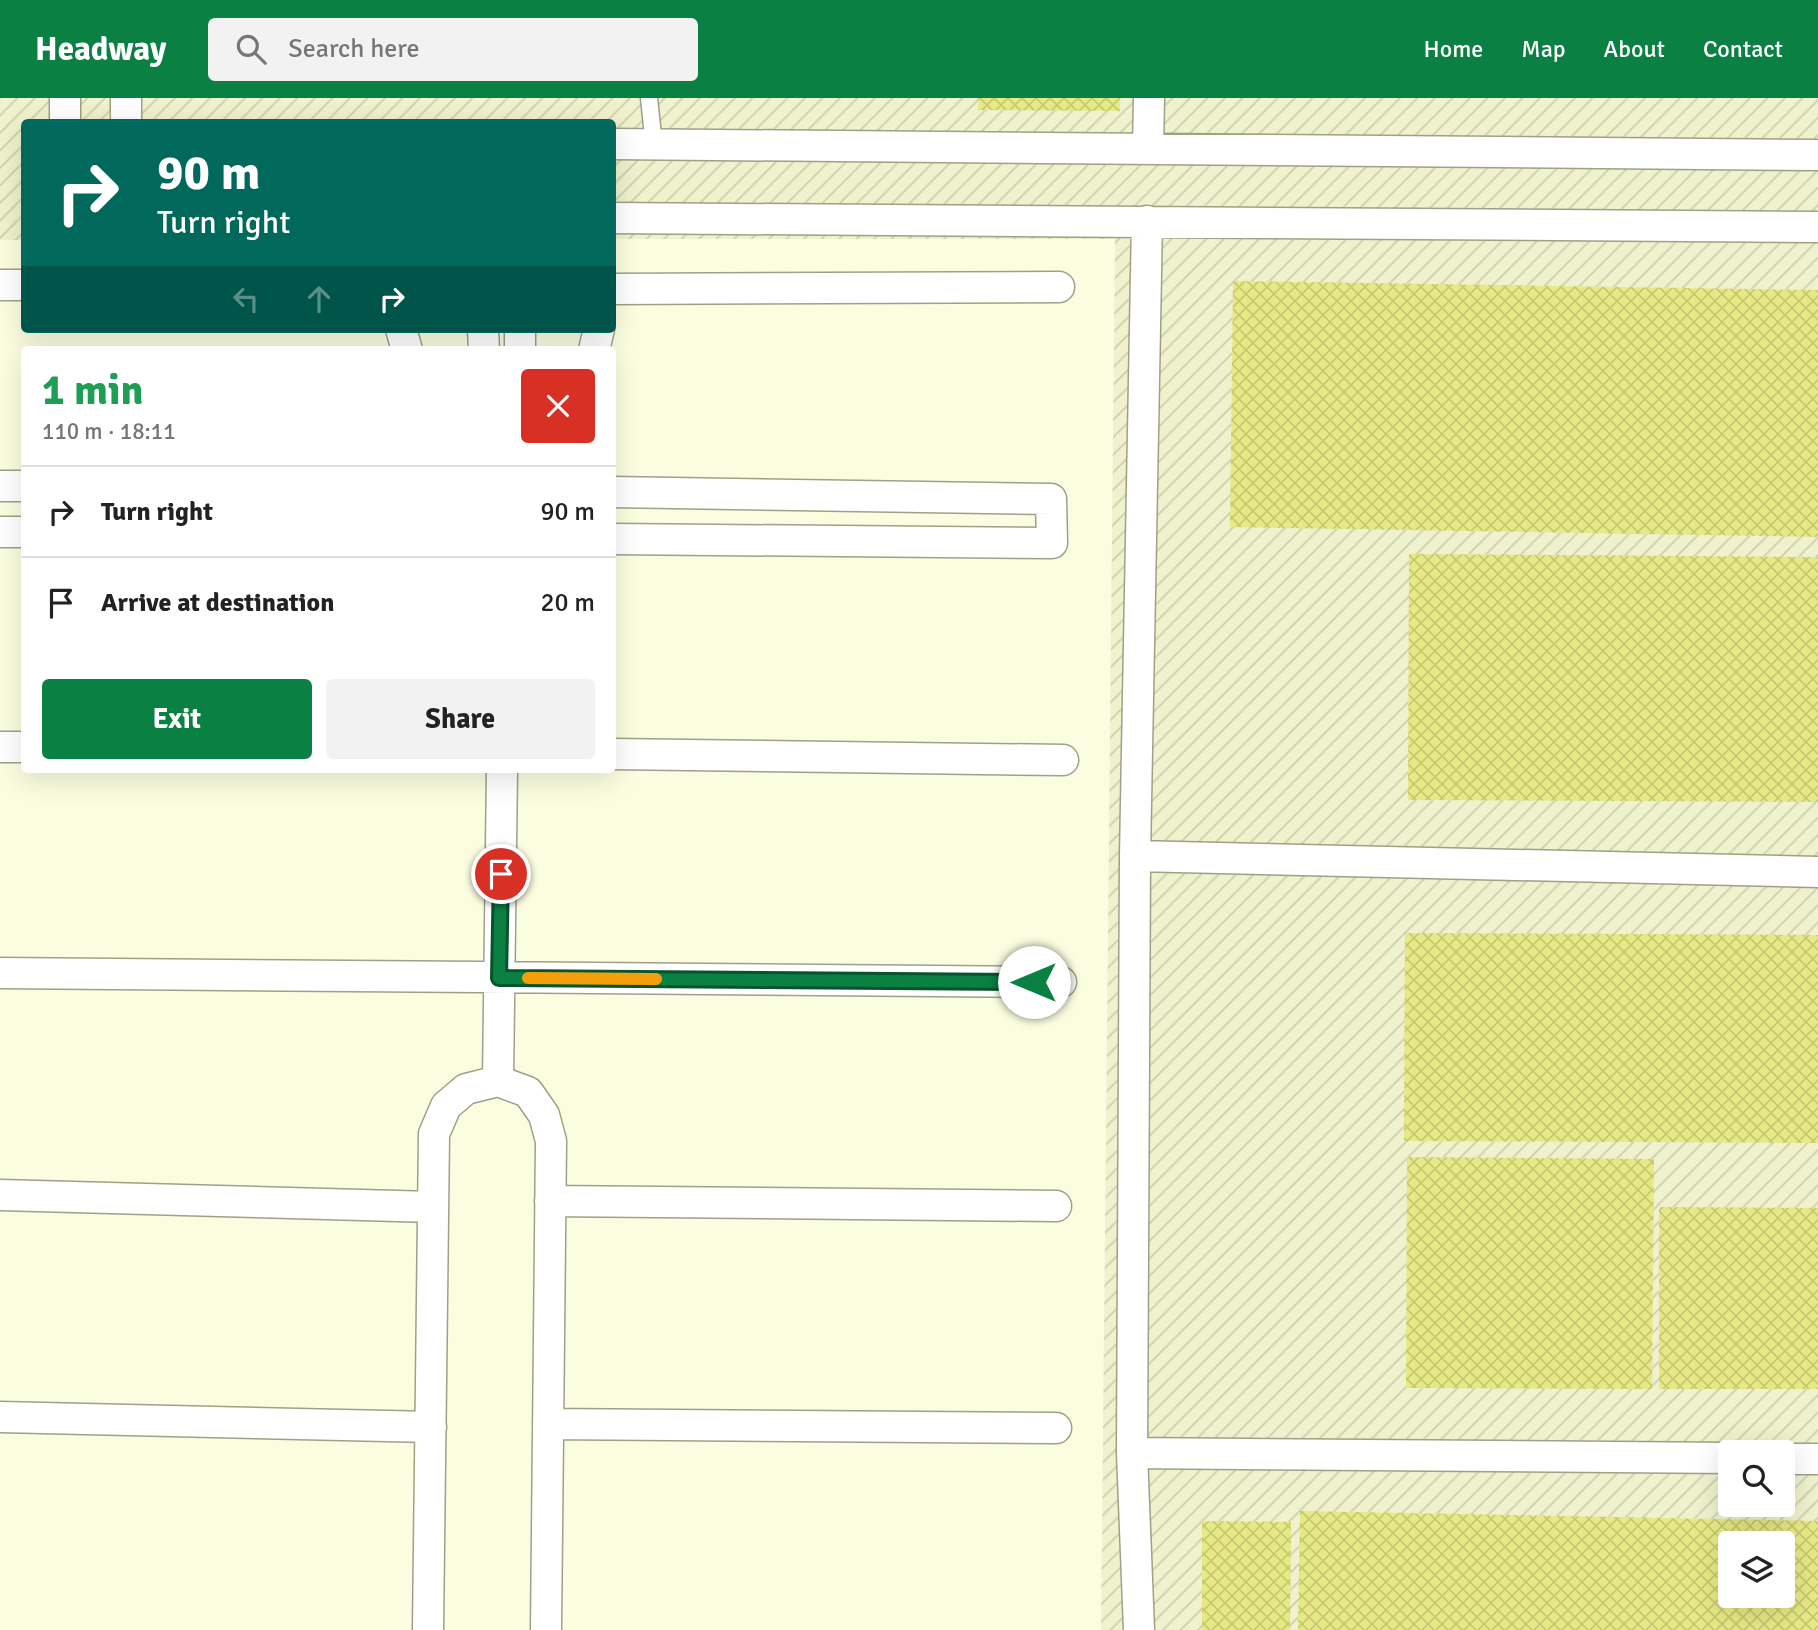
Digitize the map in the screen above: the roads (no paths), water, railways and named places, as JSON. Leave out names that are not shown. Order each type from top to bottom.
[{"type":"street","points":[[65,98],[65,119]]},
{"type":"street","points":[[126,98],[126,119]]},
{"type":"street","points":[[1148,149],[1149,98]]},
{"type":"street","points":[[616,144],[1818,155]]},
{"type":"street","points":[[616,218],[1818,227]]},
{"type":"street","points":[[1139,1630],[1132,1453],[1135,856],[1147,221]]},
{"type":"street","points":[[0,285],[21,285]]},
{"type":"street","points":[[616,289],[1059,287]]},
{"type":"street","points":[[0,486],[21,486]]},
{"type":"street","points":[[616,492],[1051,499],[1052,543],[616,539]]},
{"type":"street","points":[[0,532],[21,532]]},
{"type":"street","points":[[0,747],[21,747]]},
{"type":"street","points":[[616,754],[1063,760]]},
{"type":"street","points":[[498,1081],[502,773]]},
{"type":"street","points":[[1135,856],[1818,872]]},
{"type":"street","points":[[0,973],[1061,982]]},
{"type":"street","points":[[428,1630],[434,1134],[446,1105],[466,1089],[498,1081],[528,1092],[544,1115],[551,1141],[546,1630]]},
{"type":"street","points":[[0,1195],[433,1207]]},
{"type":"street","points":[[550,1200],[1056,1206]]},
{"type":"street","points":[[0,1417],[431,1427]]},
{"type":"street","points":[[548,1424],[1056,1428]]},
{"type":"street","points":[[1132,1453],[1718,1458]]},
{"type":"street","points":[[1795,1459],[1818,1459]]},
{"type":"lane","points":[[649,98],[654,145]]}]
